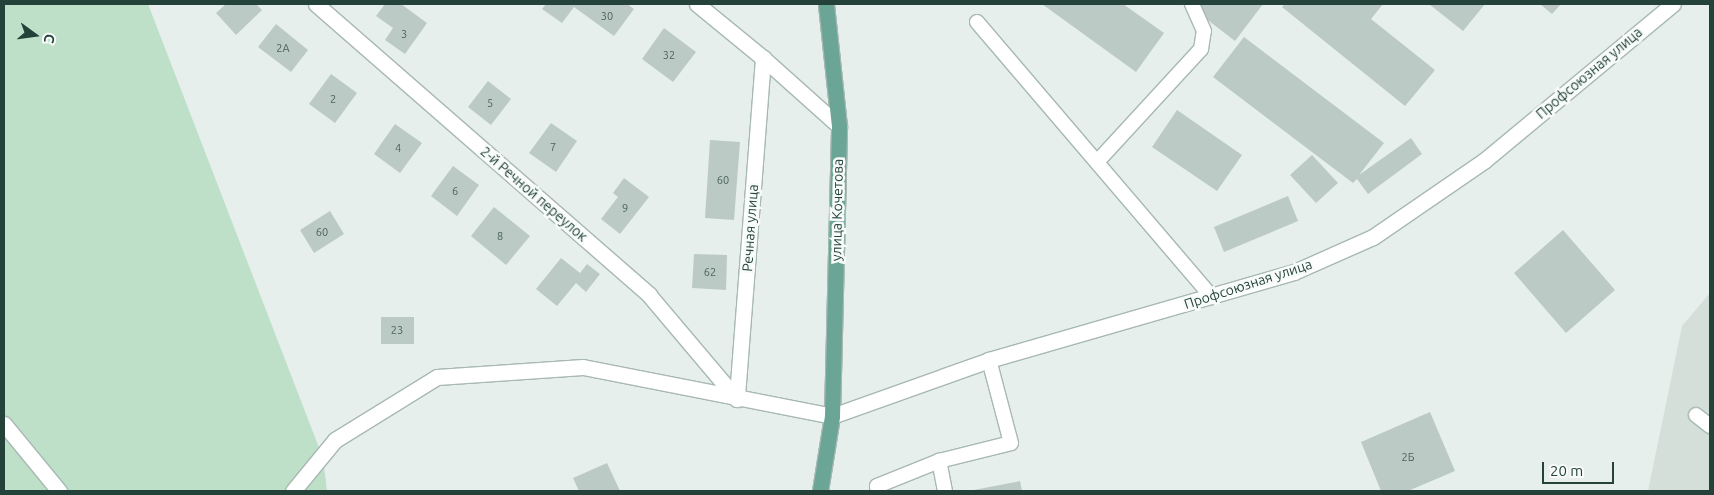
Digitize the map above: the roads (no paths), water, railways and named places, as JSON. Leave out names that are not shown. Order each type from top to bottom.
[{"type":"main road","name":"улица Кочетова","points":[[826,4],[839,126],[832,416]]},
{"type":"main road","points":[[820,491],[832,416]]},
{"type":"street","name":"2-й Речной переулок","points":[[316,4],[649,295],[737,399]]},
{"type":"street","points":[[697,4],[763,58],[839,126]]},
{"type":"street","name":"Профсоюзная улица","points":[[832,416],[989,360],[1294,272],[1373,237],[1485,160],[1673,4]]},
{"type":"street","name":"Речная улица","points":[[737,399],[763,58]]},
{"type":"street","points":[[292,491],[334,440],[437,377],[583,367],[737,399],[832,416]]},
{"type":"street","points":[[4,427],[59,491]]},
{"type":"lane","points":[[1097,162],[1201,49],[1204,31],[1192,4]]},
{"type":"lane","points":[[977,22],[1212,297]]},
{"type":"lane","points":[[878,491],[877,486],[939,461],[1011,443],[989,360]]},
{"type":"lane","points":[[1696,415],[1710,426]]},
{"type":"lane","points":[[939,461],[945,491]]}]
